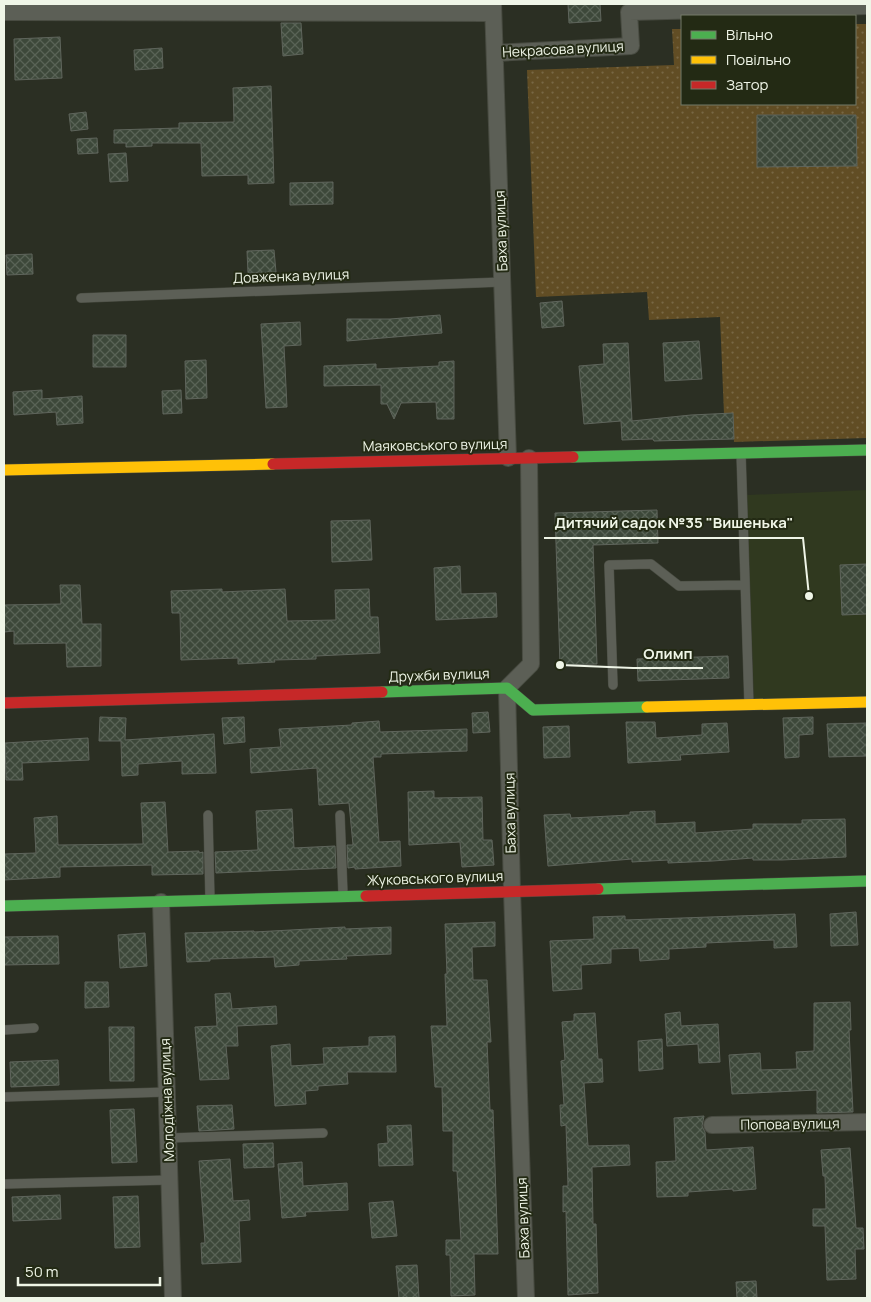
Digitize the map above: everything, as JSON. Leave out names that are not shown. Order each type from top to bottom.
[{"type":"street","name":"Некрасова вулиця","points":[[495,52],[631,46],[629,8],[859,5]]},
{"type":"street","name":"Баха вулиця","points":[[493,8],[508,458]]},
{"type":"street","points":[[4,12],[493,8]]},
{"type":"street","name":"Маяковського вулиця","points":[[4,470],[867,450]]},
{"type":"street","points":[[507,688],[531,664],[529,458]]},
{"type":"street","name":"Баха вулиця","points":[[507,688],[526,1298]]},
{"type":"street","name":"Дружби вулиця","points":[[4,703],[507,688],[533,710],[867,702]]},
{"type":"street","name":"Жуковського вулиця","points":[[4,906],[867,881]]},
{"type":"street","name":"Молодіжна вулиця","points":[[160,902],[173,1298]]},
{"type":"street","name":"Попова вулиця","points":[[712,1125],[867,1122]]},
{"type":"lane","name":"Довженка вулиця","points":[[81,298],[502,282]]},
{"type":"lane","points":[[742,453],[749,705]]},
{"type":"lane","points":[[613,685],[609,565],[651,564],[679,586],[745,585]]},
{"type":"lane","points":[[208,815],[210,900]]},
{"type":"lane","points":[[340,815],[343,896]]},
{"type":"lane","points":[[4,1030],[34,1028]]},
{"type":"lane","points":[[4,1097],[167,1092]]},
{"type":"lane","points":[[168,1138],[323,1133]]},
{"type":"lane","points":[[4,1184],[170,1180]]},
{"type":"shaded area","points":[[856,24],[867,24],[867,438],[734,442],[733,414],[724,414],[720,317],[649,320],[647,292],[536,297],[527,70],[674,65],[672,29],[681,29],[681,105],[856,105]]},
{"type":"shaded area","points":[[867,490],[867,697],[754,702],[747,495]]},
{"type":"building","points":[[568,4],[600,4],[601,21],[569,23]]},
{"type":"building","points":[[281,23],[301,23],[303,54],[283,56]]},
{"type":"building","points":[[60,37],[62,78],[15,80],[14,39]]},
{"type":"building","points":[[162,48],[163,68],[135,70],[134,50]]},
{"type":"building","points":[[271,86],[274,183],[248,184],[248,175],[202,176],[201,143],[152,143],[152,146],[126,147],[126,143],[114,143],[114,130],[179,128],[179,123],[234,122],[233,88]]},
{"type":"building","points":[[86,112],[88,129],[71,131],[69,114]]},
{"type":"building","points":[[757,115],[856,115],[857,166],[757,167]]},
{"type":"building","points":[[97,138],[98,153],[78,154],[77,139]]},
{"type":"building","points":[[126,153],[128,181],[110,182],[108,154]]},
{"type":"building","points":[[333,182],[333,204],[290,205],[290,183]]},
{"type":"building","points":[[274,250],[276,272],[248,273],[247,251]]},
{"type":"building","points":[[32,254],[33,274],[7,275],[6,255]]},
{"type":"building","points":[[562,301],[564,326],[542,328],[540,303]]},
{"type":"building","points":[[440,315],[442,333],[347,341],[347,319],[390,319]]},
{"type":"building","points":[[300,322],[301,345],[284,346],[287,407],[266,408],[261,324]]},
{"type":"building","points":[[93,335],[126,335],[126,367],[93,367]]},
{"type":"building","points":[[699,341],[702,379],[665,381],[663,343]]},
{"type":"building","points":[[628,343],[632,421],[733,413],[734,439],[622,440],[621,421],[584,424],[579,366],[604,364],[603,344]]},
{"type":"building","points":[[206,360],[207,398],[186,399],[185,361]]},
{"type":"building","points":[[454,361],[454,419],[437,419],[436,402],[401,403],[394,419],[387,404],[381,404],[381,385],[324,386],[324,366],[376,364],[376,369],[439,366],[439,362]]},
{"type":"building","points":[[42,390],[42,399],[82,396],[83,423],[57,425],[56,412],[14,415],[13,392]]},
{"type":"building","points":[[181,390],[182,413],[163,414],[162,391]]},
{"type":"building","points":[[657,510],[658,543],[593,545],[597,664],[560,665],[555,513]]},
{"type":"building","points":[[370,520],[372,560],[332,562],[331,521]]},
{"type":"building","points":[[867,564],[867,614],[842,615],[840,565]]},
{"type":"building","points":[[460,566],[461,594],[496,593],[497,617],[436,620],[434,568]]},
{"type":"building","points":[[60,585],[80,585],[82,624],[101,624],[101,666],[67,667],[66,643],[14,644],[14,631],[4,632],[4,605],[61,604]]},
{"type":"building","points":[[222,589],[222,592],[285,589],[287,621],[336,620],[335,590],[369,589],[370,617],[378,617],[380,653],[316,656],[316,659],[274,660],[275,662],[238,664],[238,658],[181,660],[180,613],[172,613],[171,591]]},
{"type":"building","points":[[728,656],[729,678],[638,681],[637,659]]},
{"type":"building","points":[[488,712],[490,732],[473,733],[472,713]]},
{"type":"building","points":[[100,717],[126,718],[125,740],[214,734],[216,773],[182,774],[182,761],[138,764],[138,775],[122,776],[121,741],[99,741]]},
{"type":"building","points":[[244,717],[245,742],[224,744],[222,718]]},
{"type":"building","points":[[813,717],[813,734],[799,735],[799,757],[785,758],[783,718]]},
{"type":"building","points":[[379,721],[380,732],[467,729],[467,751],[381,754],[381,757],[373,757],[379,842],[400,841],[401,866],[348,868],[347,845],[353,845],[349,803],[319,805],[317,768],[251,773],[250,749],[281,747],[279,729],[352,725],[352,723]]},
{"type":"building","points":[[626,722],[655,722],[656,738],[702,735],[702,724],[727,723],[729,752],[680,755],[681,760],[628,763]]},
{"type":"building","points":[[867,723],[867,756],[829,757],[827,724]]},
{"type":"building","points":[[569,726],[570,757],[544,758],[543,727]]},
{"type":"building","points":[[88,738],[89,760],[22,763],[23,780],[6,780],[5,743]]},
{"type":"building","points":[[434,791],[434,798],[482,797],[483,840],[492,840],[494,865],[462,867],[460,842],[409,845],[408,792]]},
{"type":"building","points":[[165,802],[168,852],[203,852],[203,874],[152,875],[152,865],[60,867],[60,877],[4,880],[4,854],[36,853],[34,818],[57,816],[58,845],[143,844],[141,803]]},
{"type":"building","points":[[292,809],[294,848],[335,846],[336,868],[216,873],[215,852],[258,850],[256,811]]},
{"type":"building","points":[[655,811],[655,824],[695,822],[695,833],[753,829],[753,824],[802,824],[802,820],[845,819],[846,857],[782,860],[753,860],[753,858],[668,863],[668,860],[632,862],[632,859],[548,866],[544,815],[570,814],[571,818],[630,815],[630,812]]},
{"type":"building","points":[[856,912],[858,945],[831,946],[830,914]]},
{"type":"building","points":[[795,914],[797,947],[774,948],[774,940],[706,943],[706,947],[669,949],[669,959],[640,961],[639,948],[611,949],[611,963],[581,965],[582,989],[553,991],[550,941],[594,939],[593,917],[625,916],[625,920]]},
{"type":"building","points":[[495,922],[495,946],[472,947],[473,980],[487,980],[491,1042],[487,1042],[490,1110],[493,1110],[498,1254],[474,1254],[475,1295],[451,1296],[450,1255],[446,1255],[446,1240],[461,1240],[457,1171],[453,1171],[453,1131],[443,1131],[442,1087],[435,1087],[431,1026],[447,1026],[445,924]]},
{"type":"building","points":[[345,927],[345,929],[391,927],[391,954],[346,956],[347,959],[299,961],[299,965],[275,967],[274,957],[210,959],[210,961],[187,962],[185,933],[254,932]]},
{"type":"building","points":[[145,933],[147,966],[120,968],[118,935]]},
{"type":"building","points":[[58,936],[59,964],[4,965],[4,937]]},
{"type":"building","points":[[85,982],[108,982],[109,1007],[85,1008]]},
{"type":"building","points":[[230,993],[232,1009],[276,1006],[277,1024],[237,1026],[238,1046],[226,1046],[229,1079],[200,1080],[195,1027],[217,1026],[215,994]]},
{"type":"building","points":[[850,1002],[851,1030],[849,1030],[853,1112],[817,1113],[817,1090],[732,1094],[729,1055],[760,1053],[761,1070],[797,1069],[796,1052],[814,1051],[814,1003]]},
{"type":"building","points":[[680,1012],[681,1026],[718,1024],[720,1062],[699,1063],[698,1044],[667,1046],[665,1014]]},
{"type":"building","points":[[595,1013],[598,1059],[602,1059],[603,1082],[584,1083],[588,1146],[629,1145],[630,1165],[592,1167],[593,1224],[596,1224],[598,1293],[568,1295],[566,1211],[563,1212],[563,1186],[568,1186],[566,1125],[561,1126],[560,1105],[564,1105],[561,1061],[565,1060],[562,1022],[574,1021],[574,1014]]},
{"type":"building","points":[[109,1027],[134,1027],[134,1081],[110,1081]]},
{"type":"building","points":[[395,1036],[396,1072],[347,1072],[348,1084],[318,1086],[318,1090],[305,1091],[306,1104],[275,1106],[271,1046],[290,1044],[291,1066],[324,1064],[323,1048],[369,1046],[369,1037]]},
{"type":"building","points":[[662,1039],[663,1069],[639,1071],[638,1041]]},
{"type":"building","points":[[58,1060],[59,1085],[11,1087],[10,1062]]},
{"type":"building","points":[[232,1105],[234,1129],[199,1131],[197,1106]]},
{"type":"building","points":[[134,1109],[137,1162],[112,1163],[110,1110]]},
{"type":"building","points":[[704,1116],[702,1126],[705,1132],[706,1150],[753,1147],[756,1189],[688,1192],[688,1196],[657,1197],[656,1162],[676,1161],[674,1118]]},
{"type":"building","points":[[411,1125],[413,1165],[379,1166],[378,1144],[388,1143],[387,1126]]},
{"type":"building","points":[[273,1143],[274,1167],[244,1168],[243,1144]]},
{"type":"building","points":[[850,1148],[856,1228],[863,1228],[864,1249],[855,1249],[856,1279],[827,1280],[825,1226],[813,1226],[813,1209],[826,1209],[825,1176],[823,1176],[821,1150]]},
{"type":"building","points":[[230,1159],[233,1201],[249,1200],[250,1220],[239,1221],[241,1262],[202,1264],[201,1243],[205,1243],[199,1161]]},
{"type":"building","points":[[302,1162],[303,1186],[347,1183],[348,1210],[305,1212],[306,1216],[282,1218],[278,1164]]},
{"type":"building","points":[[60,1195],[61,1219],[13,1221],[12,1197]]},
{"type":"building","points":[[138,1196],[140,1247],[115,1248],[113,1197]]},
{"type":"building","points":[[393,1201],[397,1236],[372,1238],[369,1203]]},
{"type":"building","points":[[417,1265],[419,1298],[399,1298],[396,1266]]},
{"type":"building","points":[[756,1281],[757,1298],[737,1298],[736,1282]]},
{"type":"traffic: fast","points":[[573,457],[867,450]]},
{"type":"traffic: fast","points":[[382,692],[507,688],[533,710],[647,707]]},
{"type":"traffic: fast","points":[[598,889],[867,881]]},
{"type":"traffic: fast","points":[[4,906],[366,896]]},
{"type":"traffic: slow","points":[[4,470],[273,464]]},
{"type":"traffic: slow","points":[[647,707],[867,702]]},
{"type":"traffic: jam","points":[[273,464],[573,457]]},
{"type":"traffic: jam","points":[[4,703],[382,692]]},
{"type":"traffic: jam","points":[[366,896],[598,889]]},
{"type":"place","name":"Дитячий садок №35 \"Вишенька\"","points":[[809,596]]},
{"type":"place","name":"Олимп","points":[[560,665]]}]
